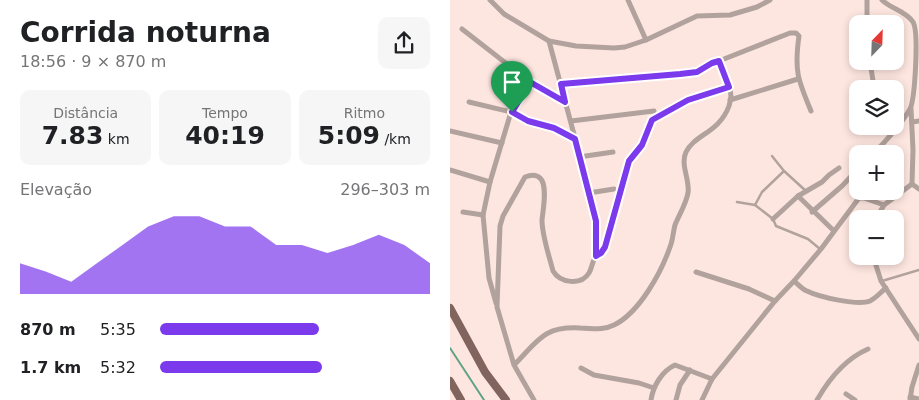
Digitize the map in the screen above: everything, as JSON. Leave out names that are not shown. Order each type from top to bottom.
[{"type":"main road","points":[[450,308],[485,372],[506,400]]},
{"type":"main road","points":[[450,381],[461,400]]},
{"type":"street","points":[[490,0],[504,14],[550,42],[576,46],[614,48],[625,47],[646,40],[697,16],[730,15],[757,7],[770,0]]},
{"type":"street","points":[[628,0],[646,40]]},
{"type":"street","points":[[867,0],[867,15]]},
{"type":"street","points":[[882,0],[912,20],[918,49],[916,92],[911,107],[891,136],[882,145]]},
{"type":"street","points":[[462,29],[530,82],[565,102]]},
{"type":"street","points":[[561,84],[697,72],[712,63],[794,32],[799,36],[796,58],[798,80],[811,111]]},
{"type":"street","points":[[497,307],[500,226],[503,216],[525,177],[536,175],[543,184],[542,223],[553,271],[556,276],[572,282],[584,278],[589,272],[596,256],[596,221],[550,42]]},
{"type":"street","points":[[514,365],[544,334],[568,328],[598,330],[611,326],[621,320],[650,290],[670,250],[674,237],[674,228],[686,199],[688,186],[684,164],[686,152],[695,142],[721,122],[730,100],[729,87],[719,61]]},
{"type":"street","points":[[730,100],[798,80]]},
{"type":"street","points":[[530,82],[512,112],[490,182],[483,215],[485,247],[493,298],[514,365],[534,400]]},
{"type":"street","points":[[596,256],[605,247],[629,161],[642,145],[652,120],[688,100],[729,87]]},
{"type":"street","points":[[468,102],[512,112],[528,121],[554,128],[575,139]]},
{"type":"street","points":[[911,107],[912,184]]},
{"type":"street","points":[[571,121],[654,111]]},
{"type":"street","points":[[912,122],[919,121]]},
{"type":"street","points":[[450,131],[502,143]]},
{"type":"street","points":[[579,157],[613,152]]},
{"type":"street","points":[[773,220],[798,196],[822,182],[839,168]]},
{"type":"street","points":[[450,170],[490,182]]},
{"type":"street","points":[[812,212],[849,179]]},
{"type":"street","points":[[912,184],[919,189]]},
{"type":"street","points":[[881,210],[884,205],[912,184]]},
{"type":"street","points":[[589,193],[614,189]]},
{"type":"street","points":[[798,196],[812,212],[833,230]]},
{"type":"street","points":[[702,400],[712,379],[821,249],[833,230],[859,198],[884,205]]},
{"type":"street","points":[[463,212],[483,215]]},
{"type":"street","points":[[876,265],[881,281],[919,339]]},
{"type":"street","points":[[696,272],[749,289],[775,302]]},
{"type":"street","points":[[794,281],[801,287],[816,294],[854,301],[869,301],[886,288]]},
{"type":"street","points":[[816,400],[827,382],[846,363],[857,354],[868,349]]},
{"type":"street","points":[[650,400],[654,388],[671,366],[677,364],[712,379]]},
{"type":"street","points":[[919,365],[910,398],[919,398]]},
{"type":"street","points":[[581,368],[594,375],[639,383],[654,388]]},
{"type":"street","points":[[676,400],[680,385],[690,370]]},
{"type":"street","points":[[846,394],[856,400]]},
{"type":"lane","points":[[772,156],[784,171],[807,191]]},
{"type":"lane","points":[[755,204],[762,192],[784,171]]},
{"type":"lane","points":[[737,202],[755,204],[773,220],[776,226],[808,240],[821,249]]},
{"type":"lane","points":[[881,281],[919,270]]},
{"type":"waterway","points":[[450,348],[484,400]]},
{"type":"route","points":[[719,61],[729,87],[688,100],[652,120],[642,145],[629,161],[605,247],[596,256],[596,221],[575,139],[549,126],[528,121],[512,112],[530,82],[565,102],[561,84],[697,72],[719,61]]}]
